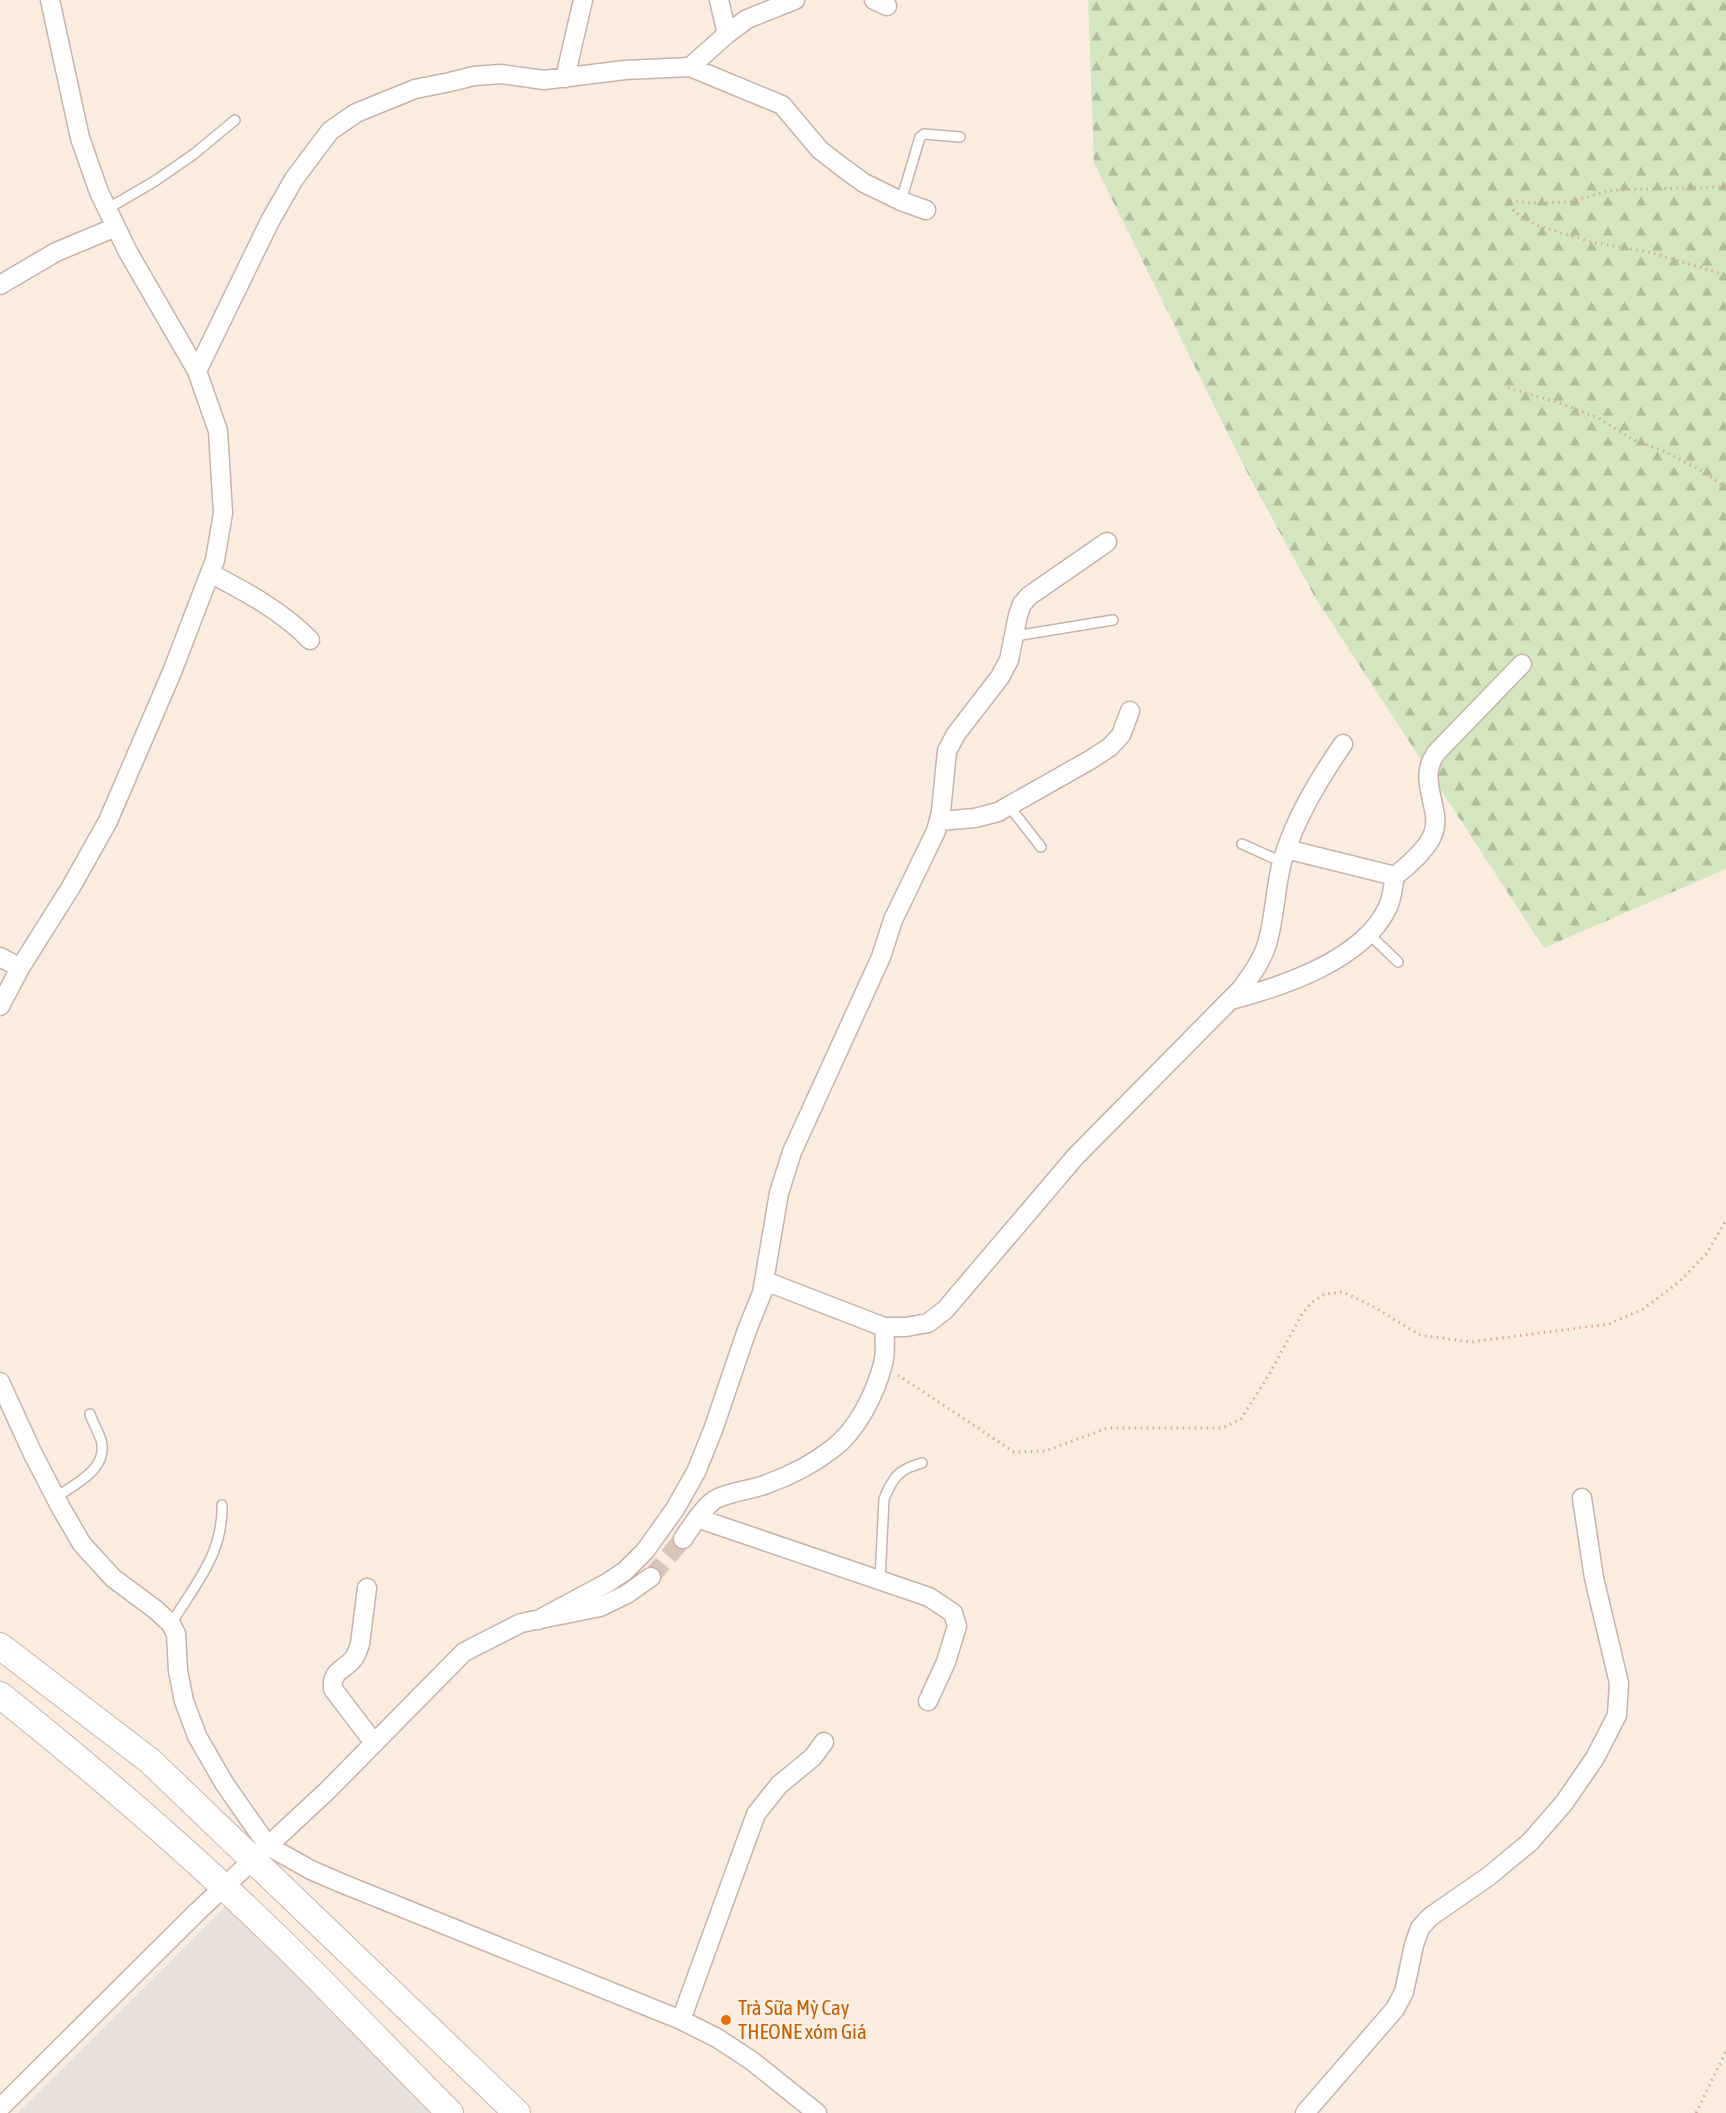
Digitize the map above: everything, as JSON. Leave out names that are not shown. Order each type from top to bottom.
[{"type":"main road","points":[[0,1646],[150,1761],[260,1853],[518,2113]]},
{"type":"main road","points":[[0,1695],[80,1759],[224,1888],[316,1976],[450,2113]]},
{"type":"street","points":[[0,1006],[20,968],[71,887],[108,821],[172,672],[215,560],[223,513],[218,431],[197,371],[128,252],[99,192],[80,138],[50,0]]},
{"type":"street","points":[[565,78],[583,0]]},
{"type":"street","points":[[719,0],[727,34]]},
{"type":"street","points":[[690,67],[747,19],[795,0]]},
{"type":"street","points":[[197,371],[270,221],[294,179],[330,131],[356,113],[415,89],[466,78],[501,74],[544,80],[624,70],[690,67],[782,105],[820,150],[864,183],[926,210]]},
{"type":"street","points":[[0,285],[56,252],[116,227]]},
{"type":"street","points":[[538,1620],[625,1571],[645,1551],[675,1509],[696,1472],[762,1293],[779,1193],[792,1152],[881,957],[893,920],[936,831],[947,751],[956,734],[1000,677],[1009,660],[1022,604],[1029,596],[1107,543]]},
{"type":"street","points":[[210,573],[281,614],[310,640]]},
{"type":"street","points":[[1230,1000],[1272,989],[1301,978],[1356,947],[1375,929],[1389,906],[1395,876],[1429,842],[1434,833],[1429,763],[1522,664]]},
{"type":"street","points":[[939,821],[975,818],[998,812],[1009,806],[1110,747],[1121,735],[1130,711]]},
{"type":"street","points":[[765,1281],[884,1327],[906,1327],[928,1323],[945,1310],[1076,1156],[1242,988],[1258,966],[1267,944],[1284,855],[1292,833],[1315,786],[1343,744]]},
{"type":"street","points":[[1284,855],[1395,876]]},
{"type":"street","points":[[0,957],[20,968]]},
{"type":"street","points":[[683,1539],[697,1518],[717,1498],[767,1484],[833,1449],[852,1428],[868,1402],[883,1364],[884,1327]]},
{"type":"street","points":[[0,1382],[55,1498],[82,1544],[113,1578],[171,1624],[176,1634],[178,1671],[184,1701],[197,1736],[260,1853],[311,1870],[681,2020],[717,2038],[752,2061],[817,2113]]},
{"type":"street","points":[[1305,2113],[1395,2009],[1404,1992],[1420,1928],[1430,1917],[1489,1876],[1530,1842],[1564,1803],[1595,1758],[1617,1715],[1619,1683],[1594,1578],[1582,1497]]},
{"type":"street","points":[[697,1518],[929,1597],[953,1612],[957,1626],[946,1662],[928,1701]]},
{"type":"street","points":[[0,2108],[197,1912],[328,1790],[464,1652],[521,1623],[600,1607],[627,1594],[651,1576]]},
{"type":"street","points":[[367,1588],[357,1653],[332,1680],[333,1689],[374,1743]]},
{"type":"street","points":[[681,2020],[756,1814],[779,1785],[813,1757],[824,1742]]},
{"type":"lane","points":[[107,209],[174,167],[235,120]]},
{"type":"lane","points":[[901,201],[920,137],[924,134],[960,137]]},
{"type":"lane","points":[[1015,636],[1113,620]]},
{"type":"lane","points":[[1009,806],[1041,847]]},
{"type":"lane","points":[[1242,844],[1284,855]]},
{"type":"lane","points":[[1369,934],[1398,962]]},
{"type":"lane","points":[[55,1498],[94,1470],[102,1456],[102,1442],[90,1414]]},
{"type":"lane","points":[[880,1580],[884,1499],[902,1470],[922,1463]]},
{"type":"lane","points":[[171,1624],[216,1550],[222,1524],[222,1505]]},
{"type":"path","points":[[1726,187],[1613,190],[1568,202],[1509,201],[1514,212],[1536,225],[1591,242],[1648,252],[1726,275]]},
{"type":"path","points":[[1508,388],[1560,403],[1598,418],[1632,439],[1664,451],[1704,472],[1726,488]]},
{"type":"path","points":[[883,1364],[1014,1452],[1046,1451],[1108,1428],[1222,1428],[1241,1419],[1270,1373],[1302,1314],[1312,1302],[1325,1294],[1343,1292],[1374,1307],[1420,1335],[1471,1342],[1609,1324],[1643,1309],[1679,1282],[1707,1253],[1726,1220]]},
{"type":"path","points":[[1696,2113],[1726,2051]]},
{"type":"shaded area","points":[[233,1899],[444,2113],[18,2113]]},
{"type":"green space","points":[[1088,0],[1726,0],[1726,869],[1544,948],[1316,599],[1248,474],[1094,163]]},
{"type":"tunnel","points":[[651,1577],[683,1539]]},
{"type":"place","name":"Trà Sữa Mỳ Cay THEONE xóm Giá","points":[[726,2020]]}]
